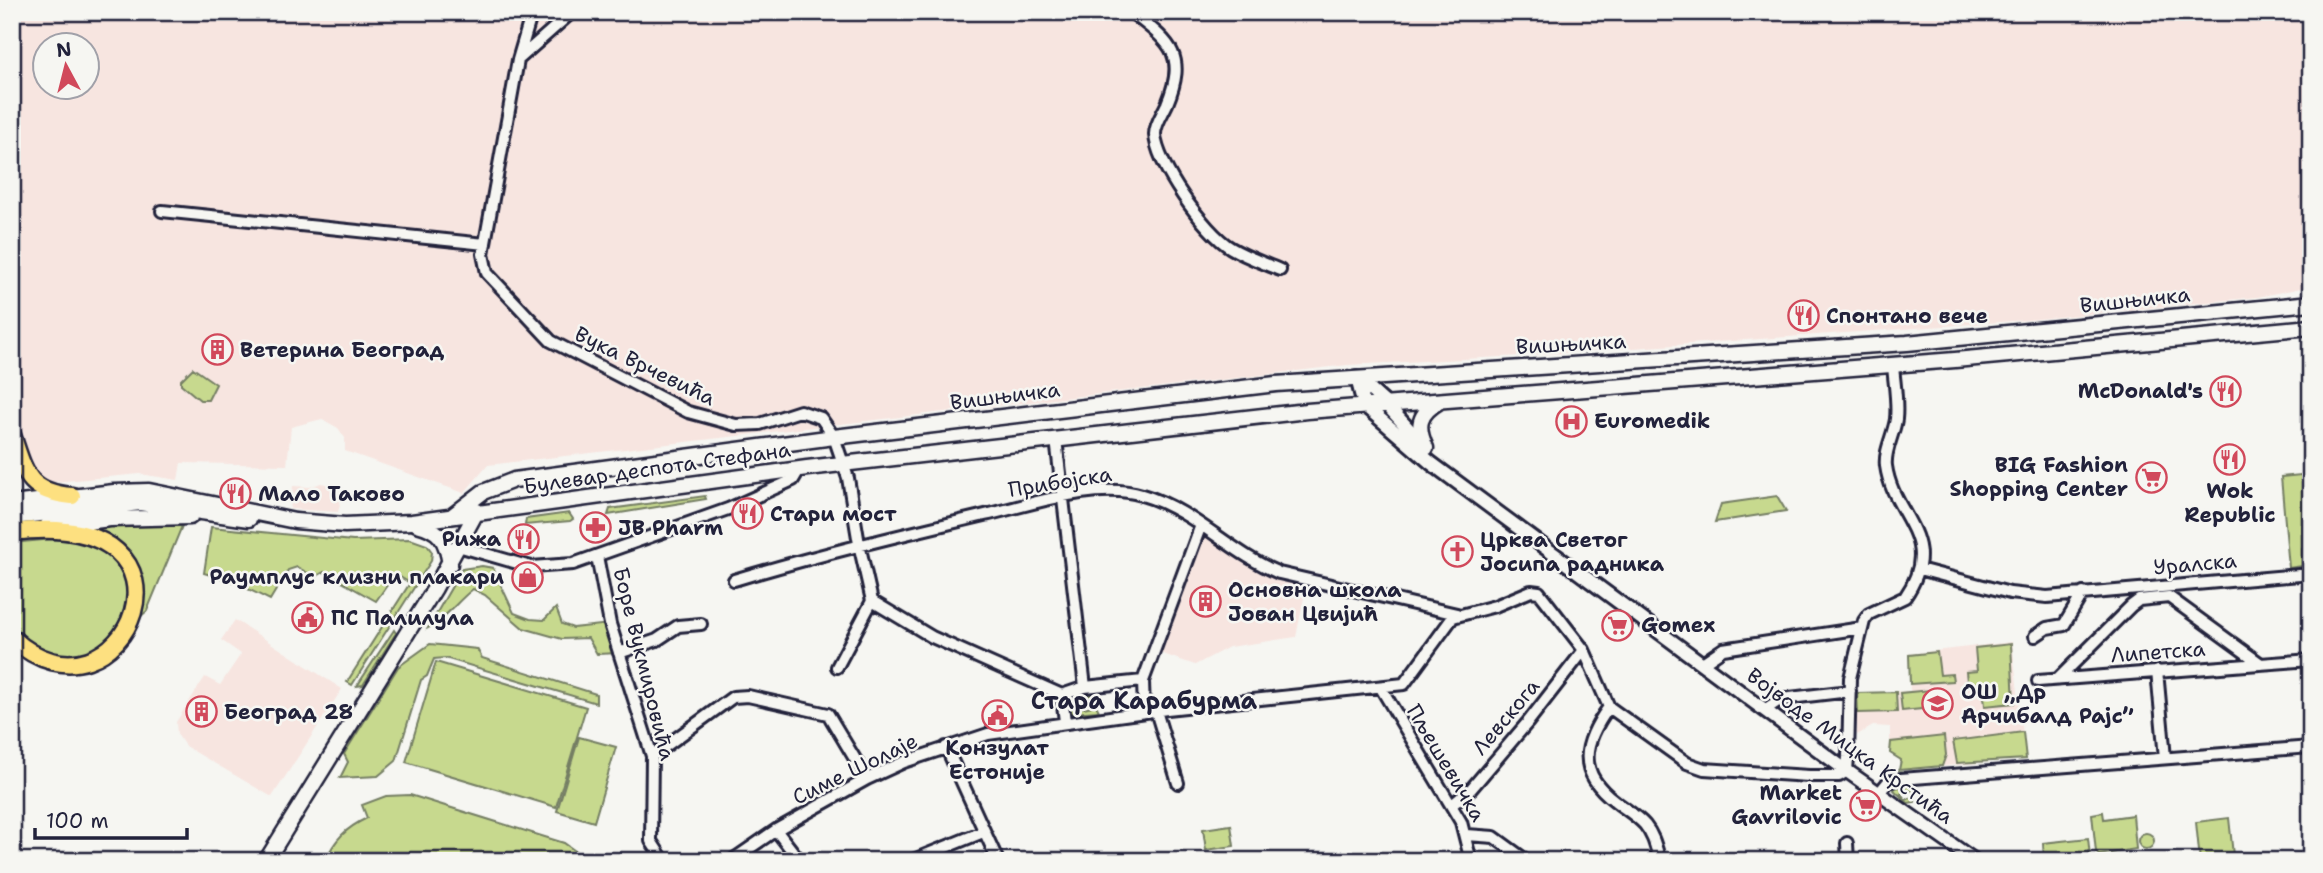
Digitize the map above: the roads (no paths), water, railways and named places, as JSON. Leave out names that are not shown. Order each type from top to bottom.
[{"type":"main road","name":"Вишњичка","points":[[834,437],[1241,388],[1357,378],[1907,343],[2311,303]]},
{"type":"main road","name":"Вишњичка","points":[[844,464],[1364,405],[1893,365],[2311,327]]},
{"type":"main road","points":[[1426,448],[1419,423],[1423,413],[1441,400]]},
{"type":"main road","name":"Булевар деспота Стефана","points":[[447,518],[494,487],[526,479],[834,437]]},
{"type":"main road","points":[[15,442],[28,477],[38,489],[72,496]]},
{"type":"main road","name":"Булевар деспота Стефана","points":[[12,517],[113,503],[140,503],[239,519],[268,517],[412,523],[844,464]]},
{"type":"main road","name":"Булевар деспота Стефана","points":[[475,514],[494,487]]},
{"type":"main road","name":"Булевар деспота Стефана","points":[[12,504],[72,496],[149,491],[268,517]]},
{"type":"main road","points":[[266,861],[450,564],[475,514]]},
{"type":"main road","points":[[12,532],[110,520],[212,515]]},
{"type":"main road","points":[[412,523],[433,529],[442,537],[450,564]]},
{"type":"main road","points":[[12,638],[47,660],[81,662],[116,644],[135,613],[134,577],[115,549],[90,534],[45,528]]},
{"type":"street","name":"Вука Врчевића","points":[[532,12],[518,60],[482,259],[487,273],[538,330],[565,351],[688,412],[713,421],[760,424],[793,413],[808,412],[821,418],[834,437]]},
{"type":"street","points":[[518,60],[572,12]]},
{"type":"street","points":[[1131,12],[1163,36],[1175,52],[1176,75],[1154,131],[1158,151],[1168,173],[1193,208],[1229,247],[1280,270]]},
{"type":"street","points":[[162,211],[485,244]]},
{"type":"street","points":[[1457,614],[1495,606],[1535,591],[1584,650],[1609,707],[1687,763],[1699,768],[1839,776],[1847,771],[1852,667],[1866,616],[1905,597],[1919,569],[1916,530],[1890,482],[1886,465],[1896,419],[1893,365]]},
{"type":"street","points":[[1357,378],[1364,405]]},
{"type":"street","name":"Војводе Мицка Крстића","points":[[1357,378],[1386,404],[1462,484]]},
{"type":"street","name":"Војводе Мицка Крстића","points":[[1364,405],[1395,435],[1704,662],[1847,771],[1975,861]]},
{"type":"street","points":[[834,437],[844,464],[872,601],[837,667]]},
{"type":"street","points":[[1056,439],[1085,687]]},
{"type":"street","points":[[458,546],[531,567],[561,567],[728,509],[793,480],[799,470]]},
{"type":"street","name":"Прибојска","points":[[734,580],[859,544],[1063,497],[1129,492],[1175,508],[1257,563],[1279,573],[1457,614]]},
{"type":"street","points":[[1178,783],[1150,711],[1143,681],[1201,525]]},
{"type":"street","name":"Боре Вукмировића","points":[[597,556],[607,614],[652,756],[651,841],[664,861]]},
{"type":"street","name":"Уралска","points":[[1919,569],[2022,595],[2064,595],[2311,574]]},
{"type":"street","points":[[2130,589],[2139,600],[2169,597],[2178,584]]},
{"type":"street","points":[[2035,636],[2047,628],[2064,625],[2083,593]]},
{"type":"street","name":"Липетска","points":[[2169,597],[2261,664]]},
{"type":"street","name":"Липетска","points":[[2058,679],[2139,600]]},
{"type":"street","points":[[872,601],[932,637],[1062,695],[1085,687],[1143,681]]},
{"type":"street","name":"Симе Шолаје","points":[[731,861],[776,830],[867,779],[946,747],[988,734],[1150,711],[1381,688],[1408,681],[1447,623],[1457,614]]},
{"type":"street","points":[[619,653],[657,640],[678,626],[701,624]]},
{"type":"street","name":"Војводе Мицка Крстића","points":[[1704,662],[1723,649],[1862,628]]},
{"type":"street","name":"Левскога","points":[[1452,804],[1471,789],[1584,650]]},
{"type":"street","name":"Липетска","points":[[2038,681],[2311,660]]},
{"type":"street","points":[[2157,671],[2165,758]]},
{"type":"street","name":"Пљешевичка","points":[[1381,688],[1452,804],[1467,835],[1471,861]]},
{"type":"street","points":[[1766,709],[1781,699],[1850,691]]},
{"type":"street","points":[[1062,695],[1065,722]]},
{"type":"street","points":[[652,756],[727,699],[747,696],[828,714],[867,779]]},
{"type":"street","points":[[1609,707],[1593,733],[1587,768],[1597,787],[1645,825],[1655,842],[1660,861]]},
{"type":"street","points":[[946,747],[998,861]]},
{"type":"street","points":[[1879,793],[1888,782],[1901,779],[2311,747]]},
{"type":"street","points":[[776,830],[800,861]]},
{"type":"street","points":[[911,861],[983,832]]},
{"type":"street","points":[[1467,835],[1494,837],[1527,861]]},
{"type":"street","points":[[1847,843],[1848,861]]},
{"type":"street","points":[[2298,861],[2311,860]]},
{"type":"place","name":"Спонтано вече","points":[[1803,316]]},
{"type":"place","name":"Ветерина Београд","points":[[217,350]]},
{"type":"place","name":"McDonald's","points":[[2226,391]]},
{"type":"place","name":"Euromedik","points":[[1571,421]]},
{"type":"place","name":"Wok Republic","points":[[2230,459]]},
{"type":"place","name":"BIG Fashion Shopping Center","points":[[2151,477]]},
{"type":"place","name":"Мало Таково","points":[[235,494]]},
{"type":"place","name":"Стари мост","points":[[747,514]]},
{"type":"place","name":"JB Pharm","points":[[595,528]]},
{"type":"place","name":"Рижа","points":[[524,539]]},
{"type":"place","name":"Црква Светог Јосипа радника","points":[[1457,552]]},
{"type":"place","name":"Раумплус клизни плакари","points":[[527,577]]},
{"type":"place","name":"Основна школа Јован Цвијић","points":[[1205,602]]},
{"type":"place","name":"ПС Палилула","points":[[308,618]]},
{"type":"place","name":"Gomex","points":[[1618,625]]},
{"type":"place","name":"ОШ „Др Арчибалд Рајс”","points":[[1938,704]]},
{"type":"place","name":"Београд 28","points":[[201,712]]},
{"type":"place","name":"Конзулат Естоније","points":[[997,716]]},
{"type":"place","name":"Market Gavrilovic","points":[[1865,805]]},
{"type":"district","name":"Стара Карабурма","points":[[1144,701]]}]
